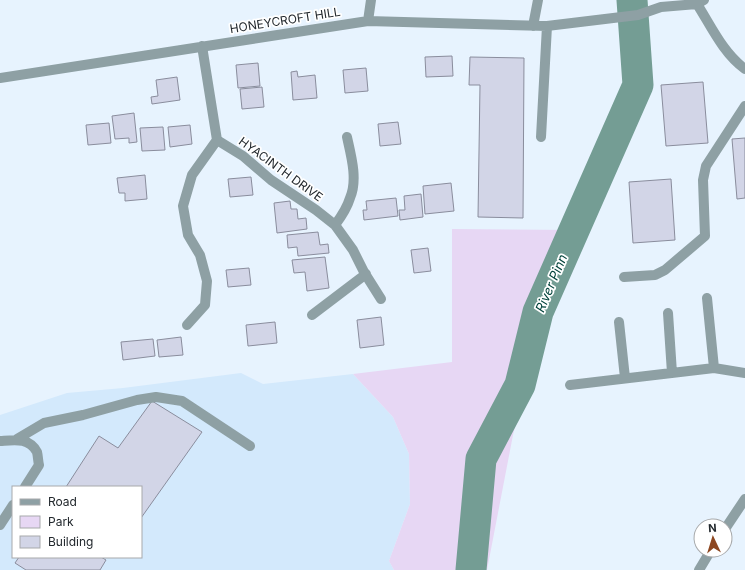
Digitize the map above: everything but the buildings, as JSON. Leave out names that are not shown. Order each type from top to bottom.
[{"type":"street","points":[[368,21],[371,0]]},
{"type":"street","points":[[533,26],[538,0]]},
{"type":"street","points":[[700,2],[724,47],[739,65],[745,69]]},
{"type":"street","name":"HONEYCROFT HILL","points":[[0,78],[368,21],[547,26],[638,15],[661,7],[700,2]]},
{"type":"street","points":[[541,137],[547,26]]},
{"type":"street","points":[[187,325],[205,306],[207,281],[200,254],[188,236],[183,206],[192,175],[217,140],[202,46]]},
{"type":"street","points":[[624,277],[654,275],[665,270],[705,236],[703,180],[706,166],[745,106]]},
{"type":"street","points":[[335,225],[351,197],[353,176],[347,137]]},
{"type":"street","name":"HYACINTH DRIVE","points":[[217,140],[243,156],[271,180],[316,210],[335,225],[353,250],[381,299]]},
{"type":"street","points":[[312,315],[366,274]]},
{"type":"street","points":[[707,298],[714,368]]},
{"type":"street","points":[[668,313],[672,373]]},
{"type":"street","points":[[619,322],[625,378]]},
{"type":"street","points":[[570,385],[714,368],[745,373]]},
{"type":"street","points":[[17,439],[44,423],[83,415],[137,400],[156,397],[182,401],[250,446]]},
{"type":"street","points":[[0,441],[17,439],[28,442],[37,452],[39,465],[25,486]]},
{"type":"street","points":[[732,518],[745,499]]},
{"type":"street","points":[[0,525],[12,507]]},
{"type":"street","points":[[698,570],[706,558]]},
{"type":"shaded area","points":[[241,373],[263,384],[353,374],[393,417],[409,454],[410,504],[389,561],[394,570],[0,570],[0,415],[67,393],[123,388]]},
{"type":"green space","points":[[452,229],[574,230],[541,317],[513,435],[487,570],[394,570],[389,561],[410,504],[409,454],[393,417],[353,374],[452,362]]},
{"type":"waterway","name":"River Pinn","points":[[471,570],[481,459],[520,385],[538,312],[638,85],[632,0]]}]
